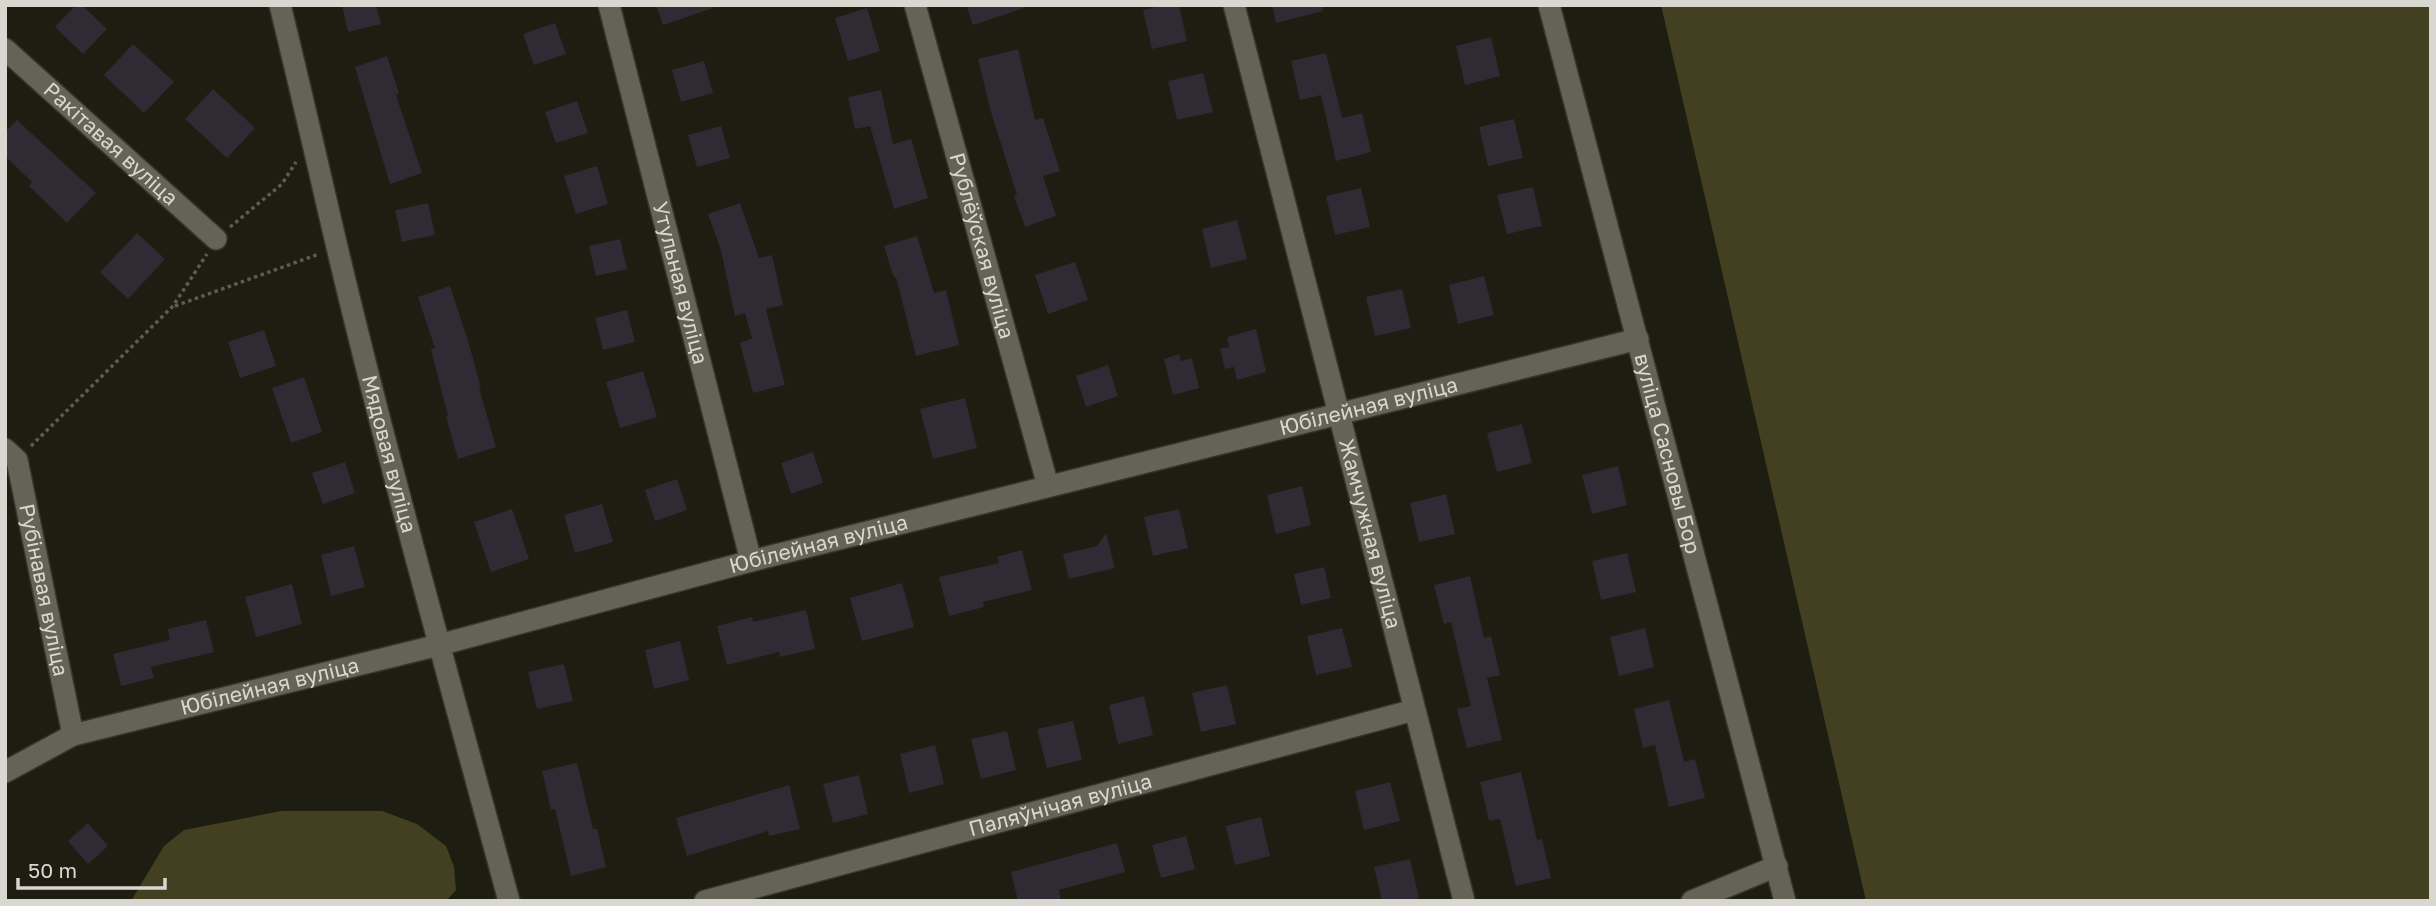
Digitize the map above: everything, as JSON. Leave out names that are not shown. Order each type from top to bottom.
[{"type":"street","name":"Мядовая вуліца","points":[[280,5],[337,247],[439,645],[509,901]]},
{"type":"street","name":"Утульная вуліца","points":[[609,5],[751,561]]},
{"type":"street","name":"Рублёўская вуліца","points":[[915,5],[1048,486]]},
{"type":"street","name":"Жамчужная вуліца","points":[[1234,5],[1464,901]]},
{"type":"street","name":"вуліца Сасновы Бор","points":[[1549,5],[1777,866],[1784,901]]},
{"type":"street","name":"Ракітавая вуліца","points":[[5,49],[216,239]]},
{"type":"street","name":"Юбілейная вуліца","points":[[5,772],[73,735],[439,645],[751,561],[1638,339]]},
{"type":"street","name":"Рубінавая вуліца","points":[[11,455],[73,735]]},
{"type":"street","name":"Паляўнічая вуліца","points":[[705,901],[1414,710]]},
{"type":"street","points":[[1692,901],[1777,866]]},
{"type":"path","points":[[11,455],[173,306],[216,239],[282,184],[313,136]]},
{"type":"path","points":[[173,306],[337,247]]},
{"type":"shaded area","points":[[1661,5],[2431,5],[2431,901],[1866,901]]},
{"type":"shaded area","points":[[281,811],[382,811],[417,824],[446,846],[454,867],[456,890],[446,901],[131,901],[164,846],[184,830]]},
{"type":"building","points":[[76,5],[82,5],[107,29],[83,54],[55,27]]},
{"type":"building","points":[[342,5],[376,5],[381,24],[348,32]]},
{"type":"building","points":[[656,5],[713,5],[713,8],[663,25]]},
{"type":"building","points":[[966,5],[1024,5],[1024,8],[973,25]]},
{"type":"building","points":[[1163,5],[1179,5],[1187,41],[1152,49],[1143,10]]},
{"type":"building","points":[[1272,5],[1322,5],[1323,11],[1276,23]]},
{"type":"building","points":[[867,8],[880,51],[848,61],[835,18]]},
{"type":"building","points":[[555,23],[566,54],[534,65],[523,34]]},
{"type":"building","points":[[1491,37],[1500,76],[1465,85],[1456,46]]},
{"type":"building","points":[[133,44],[174,82],[144,113],[104,75]]},
{"type":"building","points":[[1018,49],[1035,120],[1043,118],[1060,171],[1043,176],[1056,216],[1025,227],[1014,196],[1017,195],[991,112],[978,59]]},
{"type":"building","points":[[1326,53],[1342,118],[1362,113],[1371,152],[1336,161],[1321,95],[1300,100],[1291,61]]},
{"type":"building","points":[[387,56],[399,93],[396,95],[422,173],[390,184],[355,67]]},
{"type":"building","points":[[704,61],[713,93],[681,102],[672,70]]},
{"type":"building","points":[[1203,73],[1213,112],[1177,120],[1168,81]]},
{"type":"building","points":[[213,89],[255,128],[227,158],[185,119]]},
{"type":"building","points":[[881,90],[893,144],[911,139],[928,198],[894,209],[870,126],[855,129],[848,97]]},
{"type":"building","points":[[577,101],[588,133],[556,143],[545,112]]},
{"type":"building","points":[[1514,119],[1523,158],[1488,166],[1479,127]]},
{"type":"building","points":[[17,120],[96,193],[67,223],[29,186],[32,182],[5,156],[5,132]]},
{"type":"building","points":[[721,126],[730,158],[697,167],[688,135]]},
{"type":"building","points":[[597,166],[608,204],[576,214],[564,176]]},
{"type":"building","points":[[1533,187],[1542,226],[1507,234],[1497,195]]},
{"type":"building","points":[[1361,188],[1370,227],[1335,235],[1326,196]]},
{"type":"building","points":[[428,203],[435,235],[402,242],[395,210]]},
{"type":"building","points":[[740,203],[759,258],[772,255],[783,305],[766,309],[785,385],[753,393],[740,343],[752,338],[745,313],[735,316],[721,251],[708,214]]},
{"type":"building","points":[[1237,220],[1247,259],[1211,268],[1202,229]]},
{"type":"building","points":[[137,233],[165,259],[128,299],[100,272]]},
{"type":"building","points":[[917,236],[934,293],[946,290],[959,345],[916,356],[896,277],[894,278],[884,246]]},
{"type":"building","points":[[620,239],[627,269],[596,276],[589,246]]},
{"type":"building","points":[[1075,262],[1088,300],[1048,314],[1035,275]]},
{"type":"building","points":[[1484,276],[1494,315],[1458,324],[1449,285]]},
{"type":"building","points":[[450,286],[469,344],[496,447],[458,459],[431,349],[435,348],[418,297]]},
{"type":"building","points":[[1402,289],[1411,328],[1375,336],[1366,297]]},
{"type":"building","points":[[627,310],[635,342],[603,350],[595,318]]},
{"type":"building","points":[[1256,329],[1266,372],[1237,380],[1234,367],[1225,369],[1220,349],[1229,347],[1227,337]]},
{"type":"building","points":[[264,330],[276,366],[240,378],[228,342]]},
{"type":"building","points":[[1179,354],[1181,361],[1192,358],[1199,388],[1173,395],[1164,359]]},
{"type":"building","points":[[1108,365],[1118,396],[1086,407],[1076,376]]},
{"type":"building","points":[[643,371],[657,417],[620,428],[606,382]]},
{"type":"building","points":[[304,377],[322,432],[291,443],[272,388]]},
{"type":"building","points":[[965,398],[977,448],[933,459],[920,409]]},
{"type":"building","points":[[1522,424],[1532,463],[1497,472],[1487,433]]},
{"type":"building","points":[[813,452],[823,483],[791,494],[781,463]]},
{"type":"building","points":[[345,462],[355,493],[323,504],[312,473]]},
{"type":"building","points":[[1618,466],[1627,505],[1592,514],[1582,475]]},
{"type":"building","points":[[677,479],[687,510],[655,521],[645,490]]},
{"type":"building","points":[[1302,486],[1311,525],[1276,534],[1267,495]]},
{"type":"building","points":[[1446,494],[1455,534],[1419,542],[1410,503]]},
{"type":"building","points":[[602,504],[613,542],[575,553],[564,515]]},
{"type":"building","points":[[512,509],[529,559],[491,572],[474,522]]},
{"type":"building","points":[[1179,509],[1188,548],[1153,556],[1144,517]]},
{"type":"building","points":[[1106,533],[1115,568],[1069,579],[1063,554],[1097,546]]},
{"type":"building","points":[[354,546],[365,587],[331,596],[321,555]]},
{"type":"building","points":[[1022,550],[1032,590],[983,602],[984,607],[949,616],[939,577],[999,563],[997,557]]},
{"type":"building","points":[[1627,553],[1636,592],[1601,600],[1592,561]]},
{"type":"building","points":[[1324,567],[1331,598],[1301,605],[1294,574]]},
{"type":"building","points":[[1470,576],[1484,638],[1491,636],[1500,675],[1487,678],[1502,740],[1467,748],[1457,709],[1471,706],[1451,622],[1444,624],[1434,585]]},
{"type":"building","points":[[902,583],[914,627],[862,641],[850,598]]},
{"type":"building","points":[[292,584],[302,624],[256,637],[245,597]]},
{"type":"building","points":[[806,610],[815,649],[780,657],[779,652],[727,665],[717,626],[752,617],[753,622]]},
{"type":"building","points":[[206,620],[214,652],[151,667],[154,678],[121,686],[113,654],[170,640],[168,629]]},
{"type":"building","points":[[1342,628],[1352,667],[1316,675],[1307,636]]},
{"type":"building","points":[[1645,628],[1654,667],[1619,676],[1610,637]]},
{"type":"building","points":[[680,641],[689,680],[654,689],[645,650]]},
{"type":"building","points":[[564,664],[573,701],[537,709],[528,672]]},
{"type":"building","points":[[1227,685],[1236,724],[1201,732],[1192,693]]},
{"type":"building","points":[[1144,696],[1153,735],[1118,744],[1109,705]]},
{"type":"building","points":[[1669,700],[1684,762],[1695,759],[1705,798],[1669,807],[1655,745],[1643,748],[1634,709]]},
{"type":"building","points":[[1073,721],[1082,760],[1047,768],[1037,729]]},
{"type":"building","points":[[1007,731],[1016,770],[981,779],[971,739]]},
{"type":"building","points":[[935,745],[944,784],[909,793],[900,754]]},
{"type":"building","points":[[577,763],[593,829],[597,829],[606,867],[571,876],[555,809],[551,810],[542,771]]},
{"type":"building","points":[[1521,772],[1537,840],[1542,839],[1551,878],[1516,886],[1500,819],[1489,821],[1480,782]]},
{"type":"building","points":[[859,775],[868,814],[833,823],[823,784]]},
{"type":"building","points":[[1390,782],[1400,821],[1364,830],[1355,791]]},
{"type":"building","points":[[789,785],[800,829],[769,836],[768,831],[687,856],[676,818]]},
{"type":"building","points":[[1261,817],[1270,856],[1235,865],[1226,826]]},
{"type":"building","points":[[88,823],[108,846],[88,864],[68,841]]},
{"type":"building","points":[[1186,836],[1195,869],[1161,878],[1152,845]]},
{"type":"building","points":[[1117,843],[1125,872],[1059,890],[1061,901],[1018,901],[1011,872]]},
{"type":"building","points":[[1410,859],[1419,898],[1382,901],[1374,867]]}]
